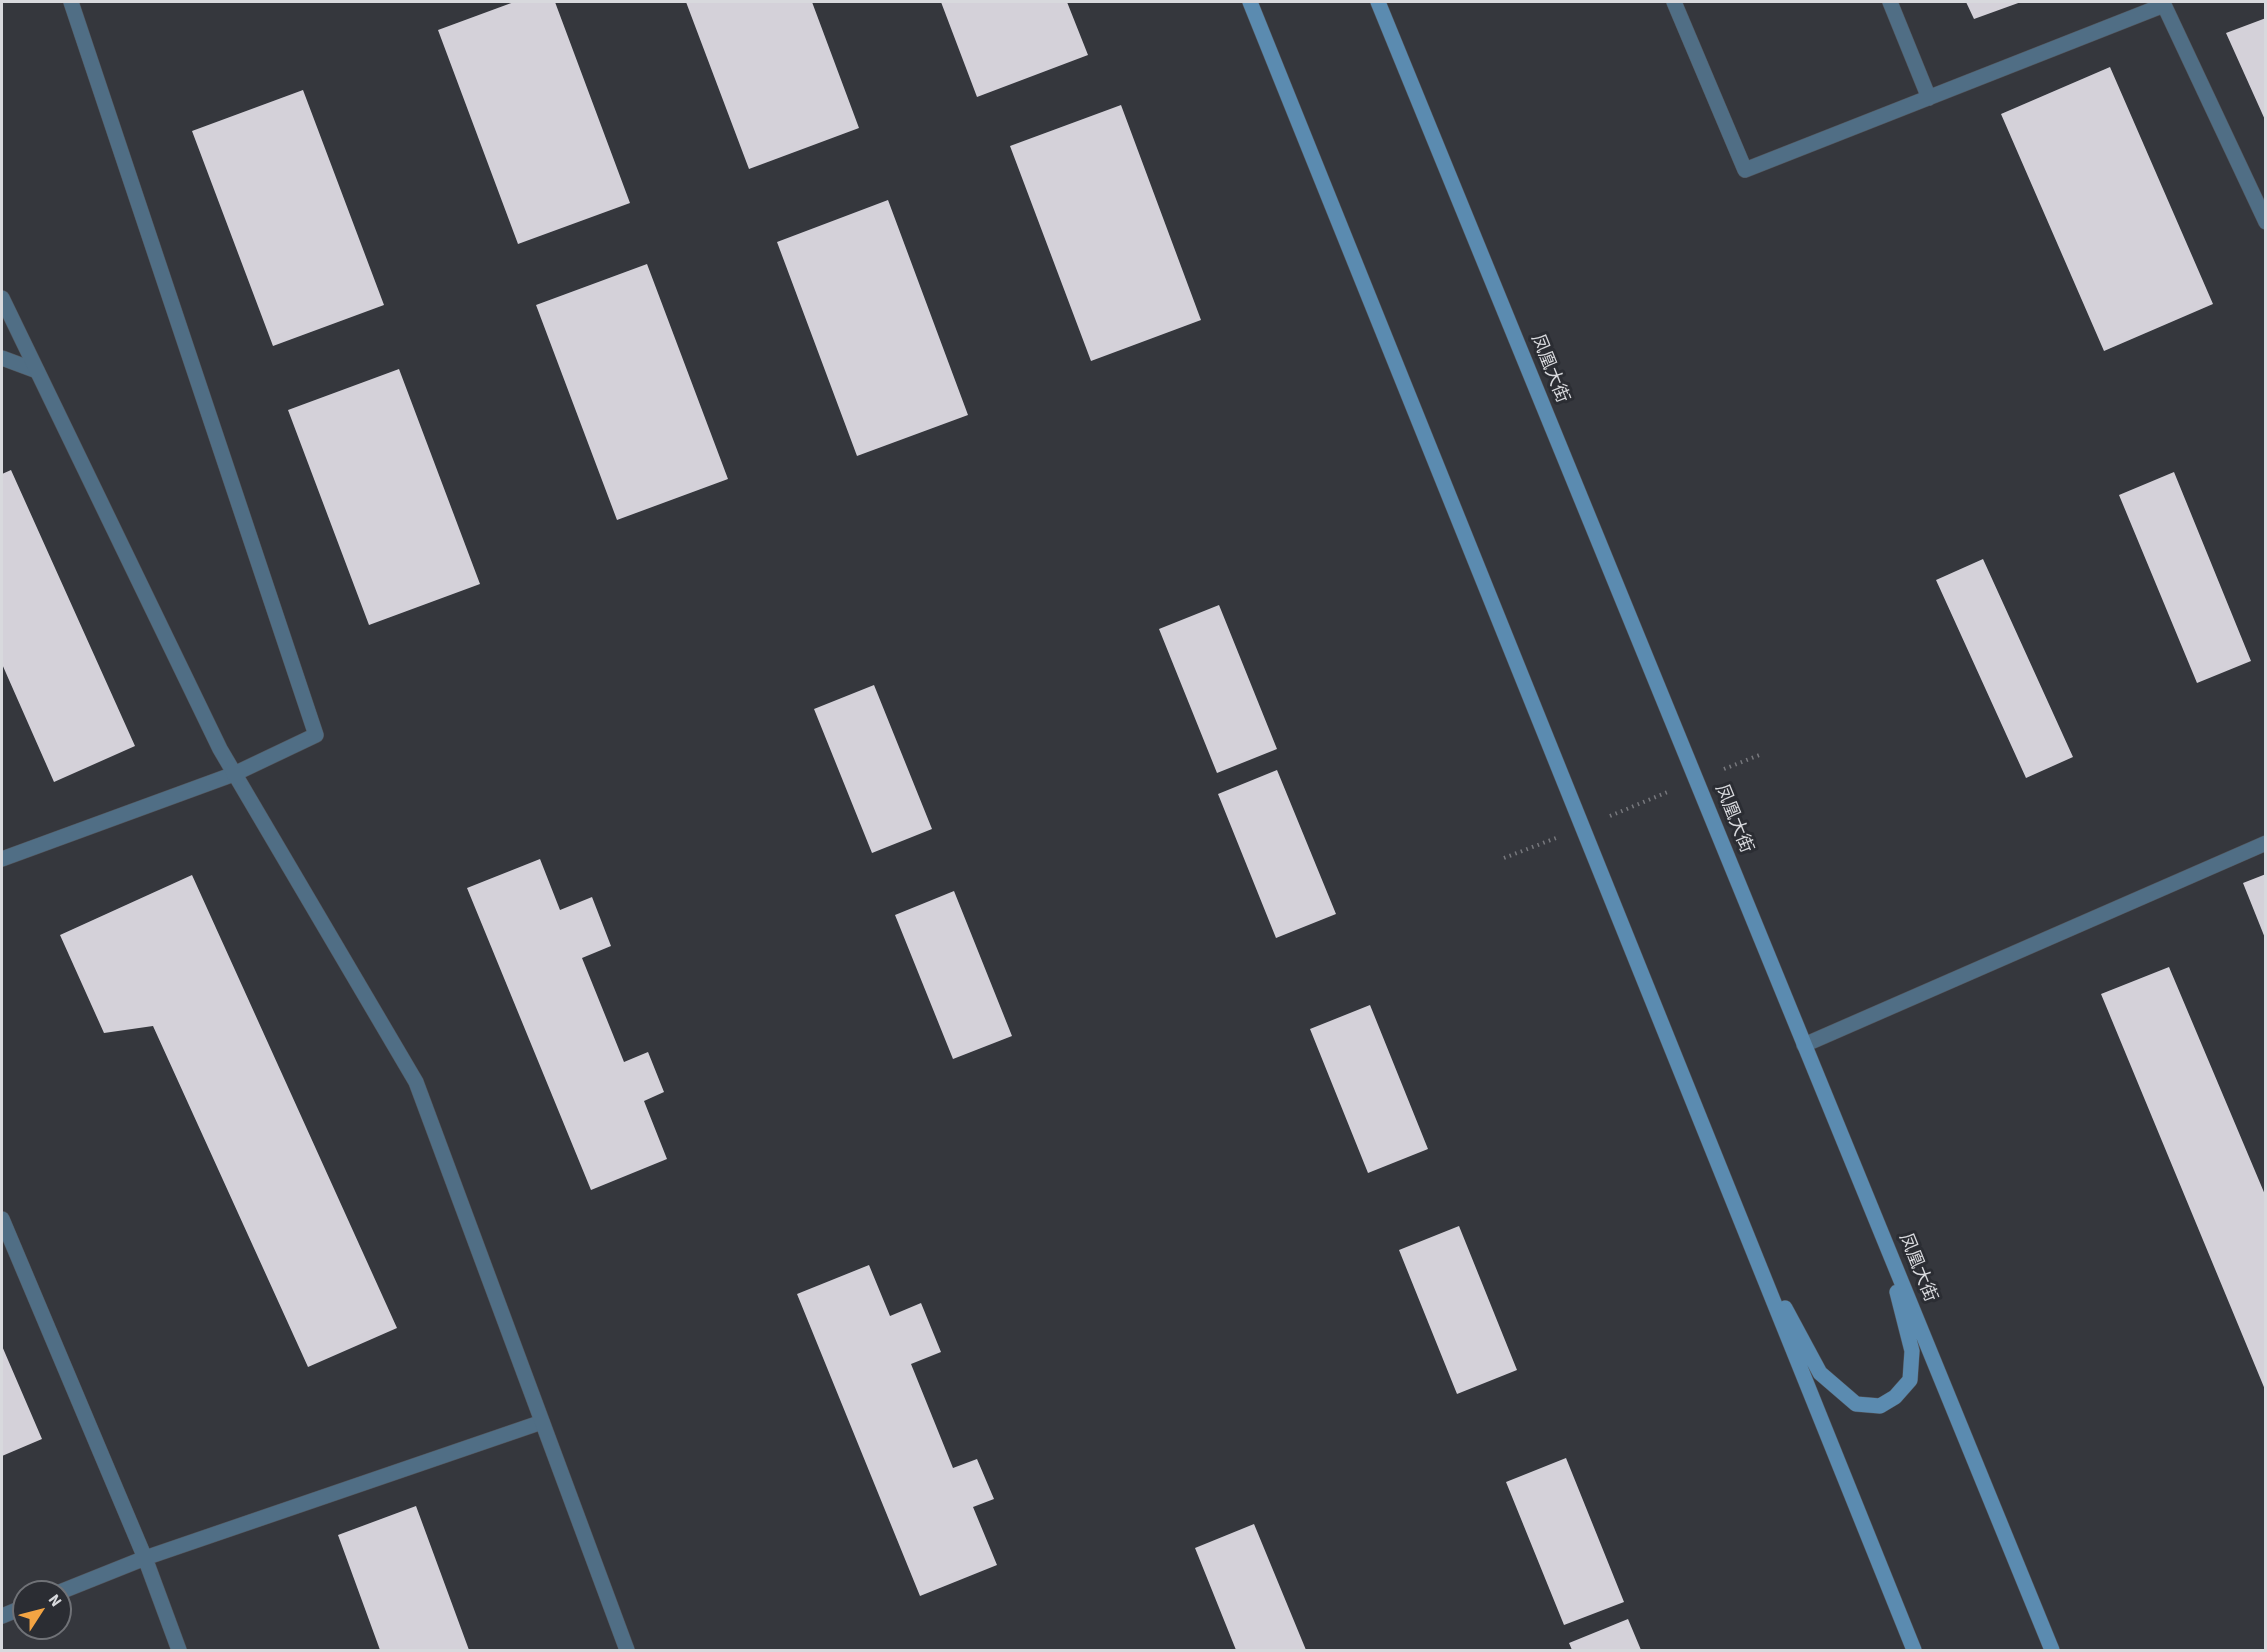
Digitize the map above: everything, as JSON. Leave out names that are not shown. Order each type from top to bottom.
[{"type":"main road","points":[[1250,2],[1914,1650]]},
{"type":"main road","name":"凤凰大街","points":[[1378,2],[2052,1650]]},
{"type":"main road","points":[[1752,1248],[1820,1373],[1856,1404],[1880,1406],[1894,1397],[1910,1380],[1912,1351],[1880,1229]]},
{"type":"street","points":[[2,859],[234,774],[316,735],[71,2]]},
{"type":"street","points":[[1674,2],[1745,170],[2164,3],[2265,222]]},
{"type":"street","points":[[1890,2],[1929,98]]},
{"type":"street","points":[[2,298],[220,749],[416,1082],[627,1650]]},
{"type":"street","points":[[2,358],[36,371]]},
{"type":"street","points":[[1804,1045],[2265,843]]},
{"type":"street","points":[[2,1219],[145,1558],[179,1650]]},
{"type":"street","points":[[72,1587],[145,1558],[542,1422]]},
{"type":"path","points":[[1719,771],[1762,754]]},
{"type":"path","points":[[1601,819],[1676,789]]},
{"type":"path","points":[[1504,858],[1558,837]]},
{"type":"building","points":[[514,2],[555,2],[630,203],[518,244],[438,30]]},
{"type":"building","points":[[686,2],[812,2],[859,128],[749,169]]},
{"type":"building","points":[[941,2],[1067,2],[1088,55],[977,97]]},
{"type":"building","points":[[1966,2],[2021,2],[1974,19]]},
{"type":"building","points":[[2266,18],[2266,122],[2226,33]]},
{"type":"building","points":[[2110,67],[2213,304],[2104,351],[2001,114]]},
{"type":"building","points":[[303,90],[384,305],[273,346],[192,131]]},
{"type":"building","points":[[1121,105],[1201,320],[1091,361],[1010,146]]},
{"type":"building","points":[[888,200],[968,415],[857,456],[777,242]]},
{"type":"building","points":[[647,264],[728,479],[617,520],[536,305]]},
{"type":"building","points":[[399,369],[480,584],[369,625],[288,410]]},
{"type":"building","points":[[11,470],[135,746],[54,782],[2,664],[2,474]]},
{"type":"building","points":[[2174,472],[2251,661],[2197,683],[2119,495]]},
{"type":"building","points":[[1983,559],[2073,757],[2026,778],[1936,580]]},
{"type":"building","points":[[1219,605],[1277,749],[1217,773],[1159,629]]},
{"type":"building","points":[[874,685],[932,829],[872,853],[814,709]]},
{"type":"building","points":[[1277,770],[1336,914],[1276,938],[1218,794]]},
{"type":"building","points":[[540,859],[560,910],[592,897],[611,946],[582,958],[624,1062],[648,1052],[664,1092],[644,1101],[667,1159],[591,1190],[467,888]]},
{"type":"building","points":[[2266,874],[2266,938],[2265,938],[2243,883]]},
{"type":"building","points":[[192,875],[397,1328],[308,1367],[153,1026],[104,1033],[60,935]]},
{"type":"building","points":[[954,891],[1012,1036],[953,1059],[895,915]]},
{"type":"building","points":[[2169,967],[2266,1197],[2266,1392],[2101,994]]},
{"type":"building","points":[[1370,1005],[1428,1149],[1368,1173],[1310,1029]]},
{"type":"building","points":[[1459,1226],[1517,1370],[1457,1394],[1399,1250]]},
{"type":"building","points":[[869,1265],[890,1316],[921,1303],[941,1352],[911,1364],[953,1468],[977,1459],[994,1499],[973,1507],[997,1565],[920,1596],[797,1294]]},
{"type":"building","points":[[2,1346],[42,1439],[2,1456]]},
{"type":"building","points":[[1566,1458],[1624,1602],[1564,1625],[1506,1482]]},
{"type":"building","points":[[416,1506],[469,1650],[380,1650],[338,1535]]},
{"type":"building","points":[[1254,1524],[1306,1650],[1236,1650],[1195,1548]]},
{"type":"building","points":[[1628,1619],[1641,1650],[1572,1650],[1569,1643]]}]
